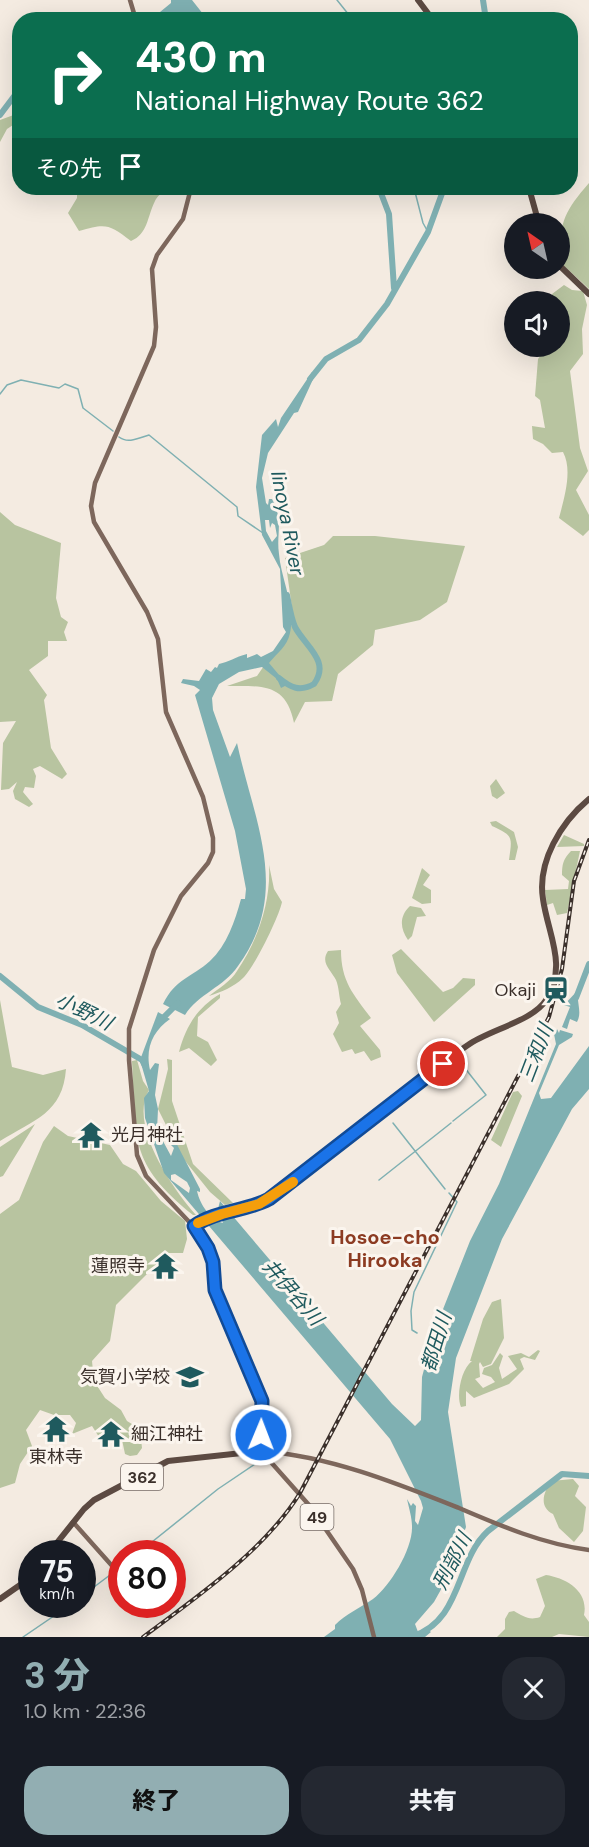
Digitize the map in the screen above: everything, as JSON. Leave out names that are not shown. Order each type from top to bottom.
[{"type":"highway","points":[[531,195],[536,213]]},
{"type":"highway","points":[[570,276],[589,294]]},
{"type":"highway","points":[[261,1451],[262,1401],[215,1290],[213,1262],[196,1225],[269,1199],[462,1049],[542,1006],[552,989],[557,964],[543,900],[544,868],[549,853],[565,826],[589,799]]},
{"type":"highway","name":"362","points":[[59,1540],[94,1500],[168,1461],[261,1451]]},
{"type":"highway","points":[[0,1599],[18,1586]]},
{"type":"main road","points":[[189,195],[183,219],[157,255],[152,270],[156,327],[154,346],[95,483],[91,506],[94,522],[102,538],[147,612],[158,639],[166,712],[197,779],[213,838],[213,852],[208,863],[182,896],[153,950],[132,1014],[129,1050],[137,1155],[146,1176],[196,1225]]},
{"type":"main road","points":[[261,1451],[337,1466],[402,1485],[545,1541],[589,1550]]},
{"type":"main road","name":"49","points":[[261,1451],[309,1505],[353,1569],[362,1590],[374,1637]]},
{"type":"main road","points":[[73,1522],[108,1562]]},
{"type":"green space","points":[[12,116],[12,126],[7,129],[0,142],[0,120]]},
{"type":"green space","points":[[589,183],[589,289],[570,271],[570,213],[567,213]]},
{"type":"green space","points":[[77,195],[159,195],[141,234],[131,241],[112,228],[102,226],[79,231],[68,213]]},
{"type":"green space","points":[[564,285],[572,290],[583,291],[587,305],[582,329],[583,354],[570,371],[580,448],[588,471],[576,490],[589,515],[589,530],[583,536],[559,518],[567,476],[566,459],[563,452],[552,453],[543,444],[533,439],[532,426],[545,428],[540,400],[535,396],[538,359],[540,357],[570,357],[570,291],[556,291]]},
{"type":"green space","points":[[0,512],[15,525],[61,543],[56,598],[61,617],[68,622],[64,632],[67,641],[48,641],[48,656],[29,670],[47,695],[44,700],[51,748],[67,774],[62,779],[40,766],[33,769],[36,776],[34,788],[25,787],[23,792],[33,804],[29,807],[15,799],[13,791],[17,782],[9,789],[1,790],[3,743],[16,721],[0,722]]},
{"type":"green space","points":[[333,536],[375,536],[465,546],[447,602],[420,620],[375,630],[373,645],[338,674],[332,701],[305,702],[294,723],[285,700],[279,694],[261,687],[227,686],[257,676],[294,622],[285,558],[324,545]]},
{"type":"green space","points":[[496,779],[505,793],[497,799],[492,796],[490,786]]},
{"type":"green space","points":[[496,821],[514,832],[518,847],[515,860],[509,860],[510,838],[492,826],[490,822]]},
{"type":"green space","points":[[564,835],[584,844],[584,846],[557,847]]},
{"type":"green space","points":[[571,851],[580,851],[567,913],[557,915],[553,903],[547,905],[545,890],[568,889],[569,881],[562,875],[562,868]]},
{"type":"green space","points":[[269,865],[274,889],[282,902],[271,930],[243,978],[231,987],[209,996],[234,975],[257,934],[268,893]]},
{"type":"green space","points":[[422,868],[430,875],[423,885],[431,890],[431,903],[422,904],[412,898]]},
{"type":"green space","points":[[410,906],[421,908],[426,916],[417,917],[412,936],[408,940],[403,931],[402,918]]},
{"type":"green space","points":[[401,949],[443,992],[453,988],[463,978],[475,979],[475,985],[434,1022],[397,973],[392,955]]},
{"type":"green space","points":[[341,950],[343,970],[349,987],[371,1018],[360,1026],[380,1050],[381,1057],[371,1061],[364,1051],[355,1054],[352,1049],[342,1052],[333,1034],[339,1023],[336,1012],[341,1004],[337,983],[325,959],[328,951]]},
{"type":"green space","points":[[220,994],[220,998],[198,1017],[197,1036],[208,1042],[217,1060],[211,1066],[189,1048],[179,1052],[185,1034],[194,1019],[205,1005]]},
{"type":"green space","points":[[0,1000],[12,1067],[43,1075],[66,1069],[64,1084],[53,1106],[35,1121],[0,1141]]},
{"type":"green space","points":[[167,1059],[172,1060],[172,1101],[193,1164],[233,1203],[225,1205],[210,1192],[182,1157],[158,1109],[168,1069]]},
{"type":"green space","points":[[137,1060],[143,1081],[149,1090],[144,1104],[144,1121],[149,1138],[165,1173],[196,1215],[172,1197],[146,1164],[136,1130],[134,1110],[132,1061]]},
{"type":"green space","points":[[518,1091],[522,1096],[501,1147],[491,1140],[513,1092]]},
{"type":"green space","points":[[35,1124],[3,1176],[0,1177],[0,1147]]},
{"type":"green space","points":[[54,1126],[68,1136],[110,1145],[123,1164],[136,1171],[161,1201],[185,1221],[187,1239],[183,1253],[168,1253],[116,1305],[110,1341],[92,1361],[94,1381],[105,1398],[121,1410],[127,1421],[140,1429],[142,1448],[137,1455],[125,1454],[121,1435],[113,1426],[99,1437],[92,1426],[72,1434],[76,1423],[70,1415],[54,1415],[40,1410],[26,1430],[32,1446],[20,1464],[15,1483],[0,1488],[0,1214],[19,1200],[43,1142]]},
{"type":"green space","points":[[501,1299],[504,1338],[491,1364],[483,1367],[480,1362],[480,1377],[475,1379],[483,1388],[495,1382],[491,1377],[482,1374],[484,1368],[492,1365],[500,1353],[503,1356],[499,1368],[502,1379],[517,1369],[508,1356],[521,1353],[529,1357],[538,1350],[540,1351],[535,1360],[524,1357],[520,1359],[524,1369],[509,1384],[474,1398],[466,1391],[466,1406],[461,1407],[460,1383],[465,1370],[472,1361],[470,1361],[483,1319],[492,1302]]},
{"type":"green space","points":[[573,1479],[579,1486],[575,1496],[586,1507],[583,1531],[574,1542],[559,1528],[553,1514],[548,1511],[544,1503],[546,1490],[551,1481]]},
{"type":"green space","points":[[546,1575],[561,1579],[579,1593],[585,1607],[584,1615],[589,1622],[589,1637],[559,1634],[552,1637],[497,1637],[505,1629],[505,1619],[509,1612],[514,1611],[529,1618],[540,1617],[545,1606],[536,1579]]},
{"type":"water","points":[[171,0],[192,0],[201,12],[160,12],[171,3]]},
{"type":"water","points":[[312,372],[315,375],[298,412],[294,413],[268,453],[262,478],[266,503],[268,505],[269,499],[272,499],[278,514],[280,564],[290,603],[289,638],[269,663],[285,682],[285,686],[281,688],[277,679],[262,667],[239,672],[219,684],[212,698],[213,710],[230,757],[237,743],[259,829],[266,884],[263,911],[254,938],[238,966],[226,980],[197,1001],[185,1015],[163,1004],[179,983],[216,955],[226,940],[241,899],[245,899],[246,889],[235,831],[195,695],[200,690],[181,683],[183,679],[199,681],[206,669],[211,672],[219,664],[243,655],[247,654],[247,658],[257,654],[261,657],[273,651],[286,632],[283,627],[280,569],[262,535],[256,487],[262,435],[276,419],[278,427],[281,418]],"holes":[[[265,520],[269,520],[270,528],[272,523],[275,525],[277,536],[272,542],[266,531]]]},
{"type":"water","points":[[579,989],[579,1018],[577,1022],[570,1019],[567,1029],[562,1027],[570,1007],[564,1005]]},
{"type":"water","points":[[158,1012],[170,1019],[159,1029],[152,1041],[149,1062],[150,1070],[155,1063],[159,1064],[155,1095],[158,1109],[157,1130],[171,1156],[174,1148],[170,1144],[169,1129],[200,1189],[200,1192],[197,1191],[198,1196],[206,1211],[223,1223],[218,1209],[220,1201],[392,1404],[415,1426],[421,1420],[422,1377],[434,1332],[470,1241],[499,1184],[556,1044],[554,1034],[557,1029],[559,1033],[560,1030],[573,1034],[559,1045],[539,1093],[541,1099],[551,1098],[589,1046],[589,1089],[572,1109],[502,1239],[456,1358],[448,1412],[466,1527],[448,1577],[434,1602],[415,1624],[418,1632],[426,1628],[431,1632],[425,1637],[324,1637],[335,1629],[335,1625],[380,1593],[393,1576],[405,1556],[411,1535],[412,1520],[407,1499],[411,1506],[413,1503],[416,1506],[415,1521],[418,1525],[423,1508],[421,1501],[390,1439],[164,1173],[145,1118],[144,1098],[149,1091],[140,1060]],"holes":[[[175,1174],[187,1182],[190,1188],[189,1193],[171,1180],[171,1175]]]},
{"type":"waterway","points":[[337,0],[347,12]]},
{"type":"waterway","name":"Iinoya River","points":[[483,0],[485,12]]},
{"type":"waterway","points":[[0,115],[12,99]]},
{"type":"waterway","points":[[382,195],[389,214],[394,288]]},
{"type":"waterway","points":[[416,195],[423,223],[428,232]]},
{"type":"waterway","name":"Iinoya River","points":[[310,379],[326,359],[359,340],[387,304],[428,232],[441,195]]},
{"type":"waterway","points":[[0,394],[7,385],[21,380],[59,388],[65,384],[78,389],[83,408],[113,431]]},
{"type":"waterway","points":[[119,437],[130,440],[149,435],[237,507],[238,516],[263,533]]},
{"type":"waterway","name":"Iinoya River","points":[[279,678],[292,686],[304,688],[314,684],[320,668],[315,654],[295,627],[287,595]]},
{"type":"waterway","name":"三和川","points":[[576,998],[589,964]]},
{"type":"waterway","name":"小野川","points":[[0,976],[38,1007],[82,1025],[142,1060],[145,1066]]},
{"type":"waterway","name":"Iinoya River","points":[[159,1022],[178,1003]]},
{"type":"waterway","points":[[453,1121],[486,1095],[457,1058]]},
{"type":"waterway","points":[[393,1123],[445,1189]]},
{"type":"waterway","points":[[379,1180],[451,1123]]},
{"type":"waterway","name":"都田川","points":[[417,1333],[412,1330],[411,1311],[414,1292],[457,1202],[449,1193]]},
{"type":"waterway","points":[[154,1540],[218,1489],[258,1462]]},
{"type":"waterway","name":"刑部川","points":[[411,1637],[428,1629],[440,1618],[450,1604],[469,1558],[488,1531],[562,1474],[589,1476]]},
{"type":"waterway","points":[[96,1586],[108,1576]]},
{"type":"waterway","points":[[23,1637],[51,1618]]},
{"type":"railway","points":[[143,1637],[207,1589],[249,1553],[268,1534],[300,1493],[549,1017],[562,969],[574,881],[589,840]]},
{"type":"slow traffic","points":[[198,1223],[259,1204],[293,1182]]},
{"type":"place","name":"Okaji","points":[[556,990]]},
{"type":"place","name":"光月神社","points":[[91,1135]]},
{"type":"place","name":"蓮照寺","points":[[165,1266]]},
{"type":"place","name":"気賀小学校","points":[[190,1377]]},
{"type":"place","name":"東林寺","points":[[56,1429]]},
{"type":"place","name":"細江神社","points":[[111,1434]]},
{"type":"district","name":"Hosoe-cho Hirooka","points":[[385,1248]]},
{"type":"route","points":[[261,1435],[262,1401],[215,1290],[213,1262],[208,1248],[194,1226],[211,1217],[247,1208],[269,1199],[443,1064]]},
{"type":"water label","name":"井伊谷川","points":[[293,1292]]}]
